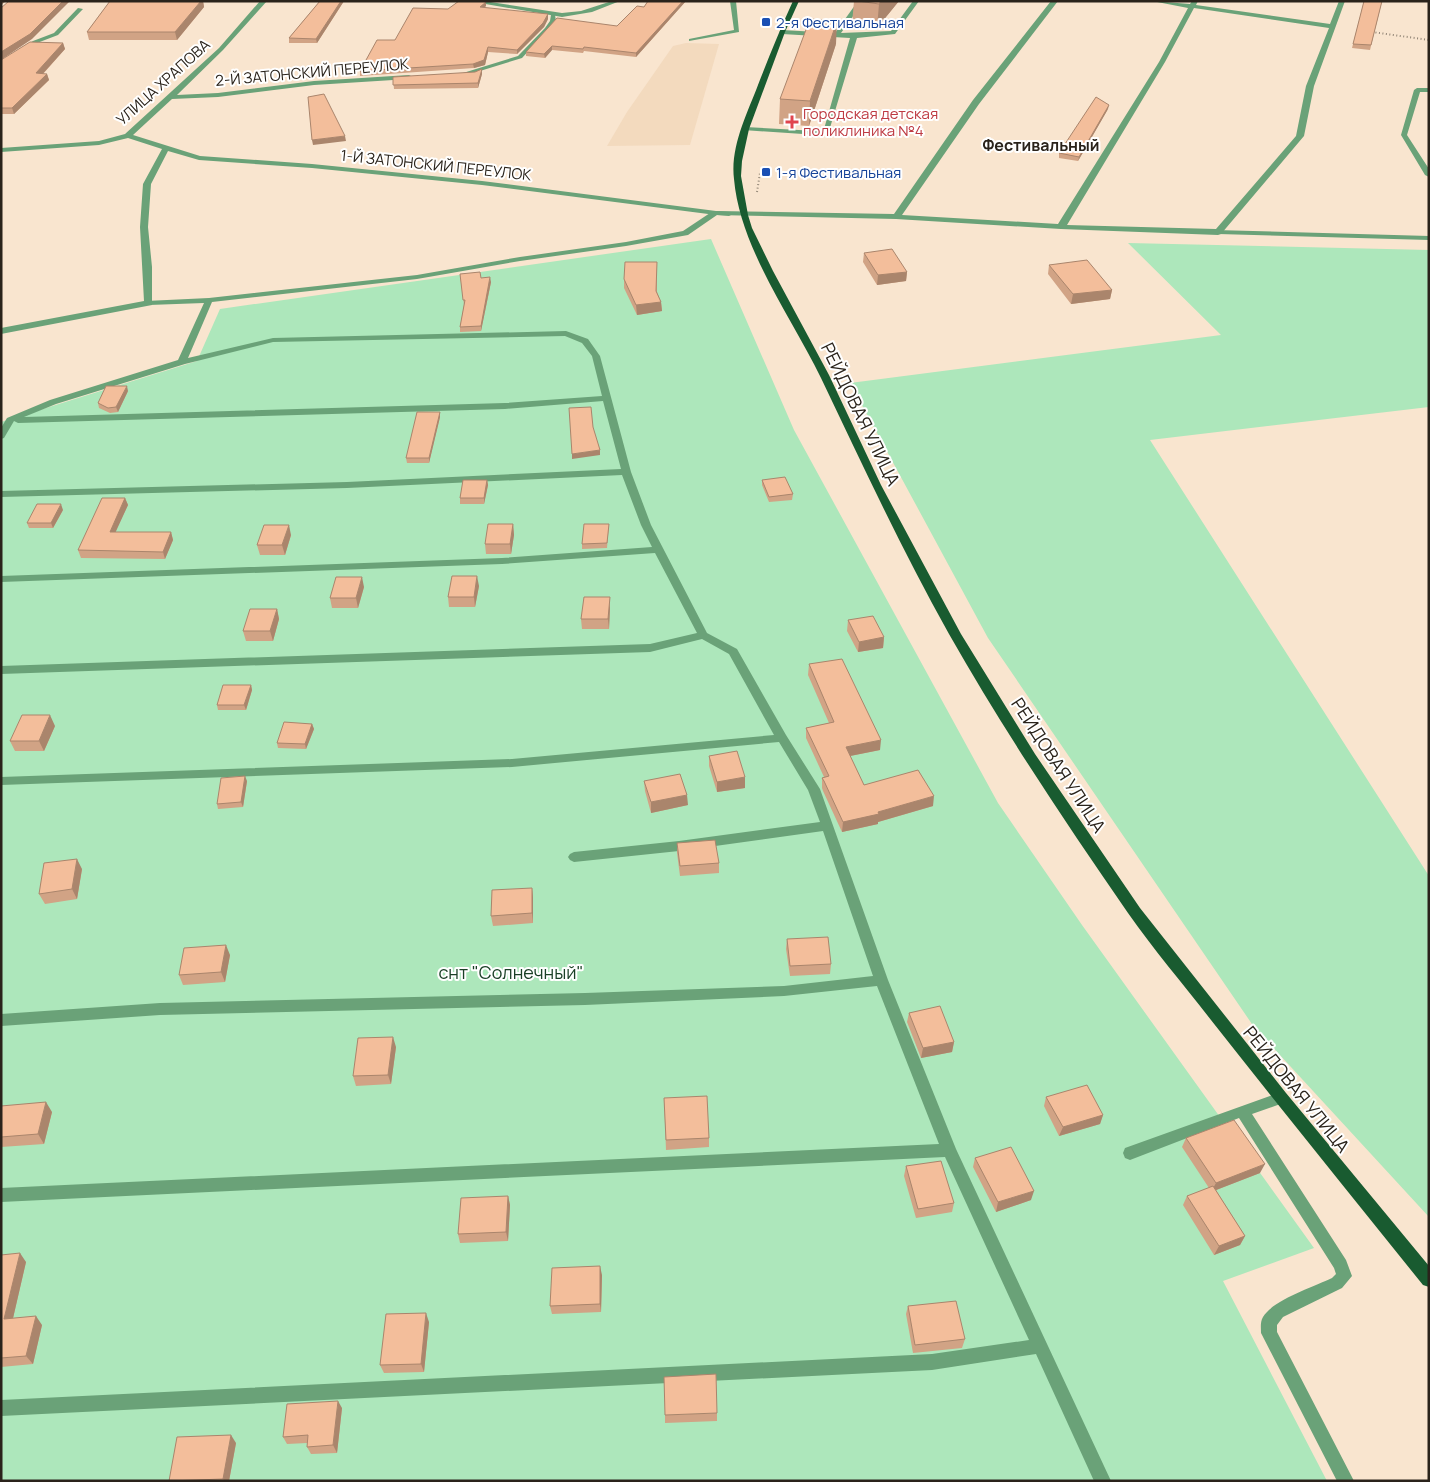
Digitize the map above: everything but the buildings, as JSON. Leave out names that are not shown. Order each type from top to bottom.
[{"type":"main road","name":"РЕЙДОВАЯ УЛИЦА","points":[[796,1],[782,32],[745,129],[738,161],[737,176],[748,228],[824,375],[876,485],[955,634],[1031,757],[1135,912],[1281,1098],[1429,1279]]},
{"type":"street","name":"УЛИЦА ХРАПОВА","points":[[1,150],[99,143],[128,136],[221,49],[264,1]]},
{"type":"street","points":[[896,217],[976,102],[1054,1]]},
{"type":"street","points":[[1155,1],[1193,4],[1332,26]]},
{"type":"street","points":[[744,215],[896,217],[1061,227],[1218,232],[1300,136],[1310,86],[1342,1]]},
{"type":"street","points":[[1061,227],[1162,62],[1193,4]]},
{"type":"street","points":[[1,64],[36,42],[56,34],[80,9]]},
{"type":"street","points":[[456,74],[475,72],[520,57],[547,29],[553,21],[553,16]]},
{"type":"street","name":"2-Й ЗАТОНСКИЙ ПЕРЕУЛОК","points":[[169,97],[218,95],[314,84],[418,77]]},
{"type":"street","name":"1-Й ЗАТОНСКИЙ ПЕРЕУЛОК","points":[[128,136],[200,158],[312,166],[482,183],[716,213]]},
{"type":"street","points":[[1,331],[58,319],[149,304],[144,227],[147,184],[166,148]]},
{"type":"lane","points":[[472,1],[544,12],[553,16],[601,9],[617,1]]},
{"type":"lane","points":[[691,40],[737,32],[733,1]]},
{"type":"lane","points":[[836,36],[861,1]]},
{"type":"lane","points":[[782,32],[836,36],[893,33],[916,1]]},
{"type":"lane","points":[[745,129],[818,133],[828,130],[854,36]]},
{"type":"lane","points":[[1429,90],[1417,90],[1404,135],[1429,175]]},
{"type":"lane","points":[[149,304],[209,300],[418,277],[685,233],[716,213],[744,215]]},
{"type":"lane","points":[[1218,232],[1429,238]]},
{"type":"lane","points":[[182,362],[209,300]]},
{"type":"lane","points":[[1,436],[6,421],[53,402],[182,362],[273,340],[566,333],[585,341],[596,356],[626,472],[646,525],[703,635],[732,652],[814,789],[881,980],[949,1150],[1102,1481]]},
{"type":"lane","points":[[6,421],[505,406],[606,398]]},
{"type":"lane","points":[[1,494],[347,485],[626,472]]},
{"type":"lane","points":[[1,579],[502,561],[660,549]]},
{"type":"lane","points":[[1,670],[650,648],[703,635]]},
{"type":"lane","points":[[1,781],[512,763],[782,738]]},
{"type":"lane","points":[[574,857],[679,846],[827,826]]},
{"type":"lane","points":[[1,1020],[160,1009],[784,991],[881,980]]},
{"type":"lane","points":[[1130,1153],[1281,1098]]},
{"type":"lane","points":[[1242,1111],[1341,1265],[1344,1276],[1337,1283],[1278,1312],[1269,1322],[1268,1333],[1346,1481]]},
{"type":"lane","points":[[1,1195],[949,1150]]},
{"type":"lane","points":[[1,1408],[932,1362],[1040,1346]]},
{"type":"path","points":[[1369,32],[1429,40]]},
{"type":"shaded area","points":[[686,43],[719,44],[690,145],[607,146],[627,112],[673,46]]},
{"type":"green space","name":"снт \"Солнечный\"","points":[[711,239],[794,430],[998,803],[1082,925],[1314,1248],[1223,1281],[1327,1481],[1,1481],[1,422],[197,361],[220,309]]},
{"type":"green space","points":[[1128,243],[1429,250],[1429,407],[1150,440],[1429,876],[1429,1217],[1254,1027],[988,638],[850,383],[1221,335]]},
{"type":"place","name":"2-я Фестивальная","points":[[766,22]]},
{"type":"place","name":"Городская детская поликлиника №4","points":[[792,122]]},
{"type":"place","name":"1-я Фестивальная","points":[[766,172]]},
{"type":"district","name":"Фестивальный","points":[[1041,145]]}]
